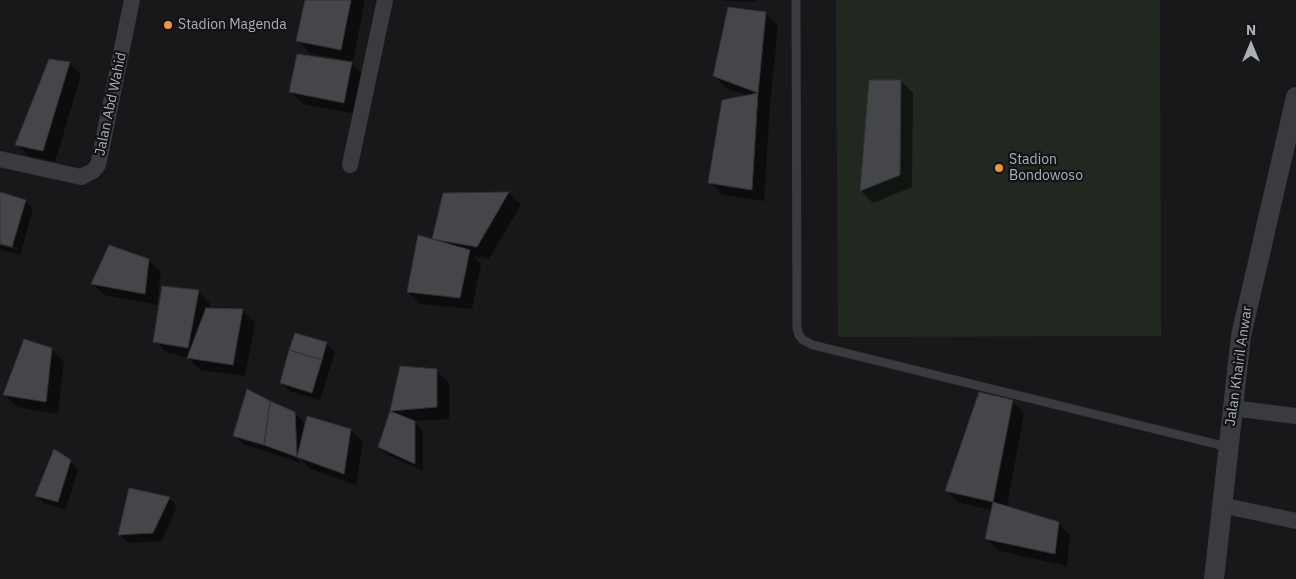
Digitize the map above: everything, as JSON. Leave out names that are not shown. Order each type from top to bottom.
[{"type":"street","name":"Jalan Abd Wahid","points":[[0,159],[81,177],[93,171],[98,165],[132,0]]},
{"type":"street","points":[[350,165],[385,0]]},
{"type":"street","name":"Jalan Khairil Anwar","points":[[1214,579],[1241,336],[1296,97]]},
{"type":"street","points":[[1232,408],[1296,416]]},
{"type":"street","points":[[1222,505],[1296,521]]},
{"type":"lane","points":[[796,0],[797,328],[803,340],[1228,447]]},
{"type":"shaded area","name":"Stadion Bondowoso","points":[[836,0],[1160,0],[1161,336],[838,337]]},
{"type":"building","points":[[305,0],[351,0],[341,50],[296,41]]},
{"type":"building","points":[[728,7],[766,12],[758,93],[713,76]]},
{"type":"building","points":[[297,54],[352,62],[344,103],[289,92]]},
{"type":"building","points":[[49,59],[70,62],[43,151],[15,145]]},
{"type":"building","points":[[869,80],[901,80],[900,175],[860,191]]},
{"type":"building","points":[[758,93],[752,190],[708,183],[722,100]]},
{"type":"building","points":[[0,192],[26,200],[12,247],[0,244]]},
{"type":"building","points":[[509,192],[477,247],[432,239],[443,193]]},
{"type":"building","points":[[418,235],[470,250],[460,298],[407,292]]},
{"type":"building","points":[[109,245],[149,259],[145,294],[91,284]]},
{"type":"building","points":[[162,286],[199,290],[188,348],[153,342]]},
{"type":"building","points":[[206,308],[243,309],[233,365],[187,358]]},
{"type":"building","points":[[295,333],[327,342],[322,360],[289,350]]},
{"type":"building","points":[[24,339],[52,348],[46,402],[3,395]]},
{"type":"building","points":[[289,350],[322,360],[312,393],[280,383]]},
{"type":"building","points":[[400,366],[437,369],[437,407],[390,411]]},
{"type":"building","points":[[247,389],[270,401],[264,445],[233,436]]},
{"type":"building","points":[[979,392],[1013,400],[993,502],[945,491]]},
{"type":"building","points":[[270,401],[295,412],[297,457],[264,445]]},
{"type":"building","points":[[390,411],[415,421],[415,464],[378,447]]},
{"type":"building","points":[[307,416],[351,429],[344,474],[297,457]]},
{"type":"building","points":[[54,449],[71,460],[58,502],[35,496]]},
{"type":"building","points":[[129,488],[170,497],[153,533],[118,535]]},
{"type":"building","points":[[993,502],[1059,522],[1055,554],[985,539]]},
{"type":"place","name":"Stadion Magenda","points":[[168,25]]},
{"type":"place","name":"Stadion Bondowoso","points":[[999,168]]}]
